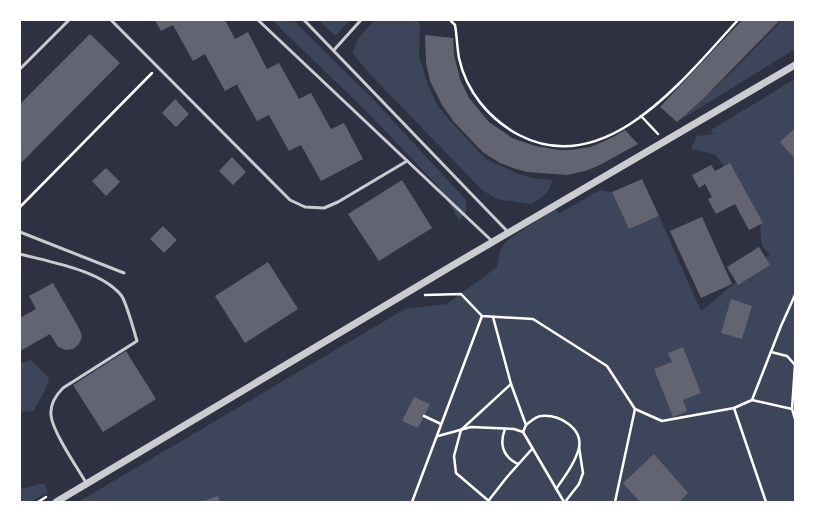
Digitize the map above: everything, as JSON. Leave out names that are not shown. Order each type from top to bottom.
[{"type":"street","points":[[56,502],[795,65]]},
{"type":"lane","points":[[20,69],[69,20]]},
{"type":"lane","points":[[111,20],[290,200],[305,206],[324,208],[338,202],[407,160]]},
{"type":"lane","points":[[258,20],[494,242]]},
{"type":"lane","points":[[304,20],[509,233]]},
{"type":"lane","points":[[334,50],[361,20]]},
{"type":"lane","points":[[20,232],[124,273]]},
{"type":"lane","points":[[20,254],[68,266],[103,280],[121,296],[137,341],[63,388],[54,399],[50,415],[55,430],[87,484]]},
{"type":"path","points":[[450,20],[455,25],[461,65],[467,83],[492,117],[506,128],[524,138],[532,141],[563,146],[584,144],[614,133],[641,116],[672,90],[738,20]]},
{"type":"path","points":[[20,207],[158,67]]},
{"type":"path","points":[[641,116],[658,134]]},
{"type":"path","points":[[424,295],[461,294],[482,316],[533,319],[607,366],[635,409],[662,421],[734,408],[752,400],[792,409]]},
{"type":"path","points":[[752,400],[781,326],[795,295]]},
{"type":"path","points":[[412,502],[482,316]]},
{"type":"path","points":[[493,317],[511,384],[526,425]]},
{"type":"path","points":[[771,352],[787,356],[795,365],[792,409],[795,419]]},
{"type":"path","points":[[511,384],[461,430],[454,456],[456,473],[489,501],[518,464],[532,449]]},
{"type":"path","points":[[734,408],[766,502]]},
{"type":"path","points":[[615,502],[635,409]]},
{"type":"path","points":[[424,416],[441,424]]},
{"type":"path","points":[[437,436],[471,427],[506,428],[523,432],[564,502],[579,484],[583,473],[577,432],[567,423],[556,417],[540,416],[526,425],[523,432]]},
{"type":"path","points":[[506,428],[502,440],[503,449],[511,461],[518,464]]},
{"type":"path","points":[[556,488],[571,468],[579,446]]},
{"type":"shaded area","points":[[272,20],[293,20],[371,97],[466,200],[466,213],[459,220],[439,187],[367,112]]},
{"type":"shaded area","points":[[319,20],[350,20],[335,36]]},
{"type":"shaded area","points":[[375,20],[418,20],[420,26],[419,56],[428,85],[438,106],[486,159],[516,173],[532,178],[552,180],[550,188],[545,194],[531,204],[497,199],[482,190],[367,71],[353,53],[354,48],[364,31]]},
{"type":"shaded area","points":[[782,20],[795,20],[795,49],[677,122],[733,71]]},
{"type":"shaded area","points":[[795,79],[795,502],[78,502],[405,309],[447,304],[497,267],[502,248],[509,239],[553,210],[558,210],[558,214],[600,190],[612,192],[629,229],[659,216],[701,311],[770,254],[761,243],[761,227],[758,218],[719,159],[714,154],[691,149],[697,136],[713,134],[711,130]]},
{"type":"shaded area","points":[[31,360],[49,378],[45,390],[34,411],[24,412],[20,411],[20,363]]},
{"type":"shaded area","points":[[44,483],[48,492],[31,502],[20,502],[20,487],[25,488]]},
{"type":"building","points":[[155,20],[225,20],[235,39],[248,32],[267,69],[279,63],[299,99],[311,93],[331,129],[344,123],[363,159],[321,181],[301,145],[289,151],[269,115],[257,121],[237,85],[243,81],[225,91],[205,54],[193,61],[173,25],[161,31]]},
{"type":"building","points":[[742,20],[780,20],[703,99],[677,122],[660,107]]},
{"type":"building","points":[[90,34],[120,63],[20,164],[20,104]]},
{"type":"building","points":[[425,35],[453,38],[454,55],[460,79],[469,98],[489,122],[512,138],[535,146],[559,150],[571,150],[590,147],[625,130],[638,144],[598,166],[567,175],[527,172],[500,163],[484,153],[477,146],[454,122],[442,105],[430,81],[426,62]]},
{"type":"building","points":[[175,99],[189,114],[176,127],[162,113]]},
{"type":"building","points":[[795,128],[795,159],[780,142]]},
{"type":"building","points":[[232,157],[246,172],[233,185],[219,171]]},
{"type":"building","points":[[730,163],[763,223],[749,230],[735,204],[716,214],[708,199],[712,197],[705,184],[699,188],[692,175],[711,165],[715,171]]},
{"type":"building","points":[[106,168],[120,182],[106,196],[92,181]]},
{"type":"building","points":[[642,179],[659,216],[629,229],[612,192]]},
{"type":"building","points":[[402,180],[432,228],[379,261],[348,214]]},
{"type":"building","points":[[702,217],[732,284],[701,298],[670,231]]},
{"type":"building","points":[[163,226],[177,240],[164,253],[150,239]]},
{"type":"building","points":[[759,247],[770,265],[738,285],[727,267]]},
{"type":"building","points":[[268,262],[298,309],[245,343],[215,296]]},
{"type":"building","points":[[53,283],[80,330],[82,337],[79,344],[73,349],[66,350],[58,347],[50,334],[20,351],[20,318],[36,309],[29,296]]},
{"type":"building","points":[[731,299],[752,306],[742,339],[721,333]]},
{"type":"building","points":[[683,347],[701,393],[683,400],[687,411],[673,417],[654,369],[672,362],[668,353]]},
{"type":"building","points":[[126,351],[156,399],[103,432],[73,385]]},
{"type":"building","points":[[414,397],[430,404],[418,428],[402,421]]},
{"type":"building","points":[[654,454],[688,493],[679,502],[640,502],[623,483]]},
{"type":"building","points":[[218,496],[220,502],[201,502]]}]
